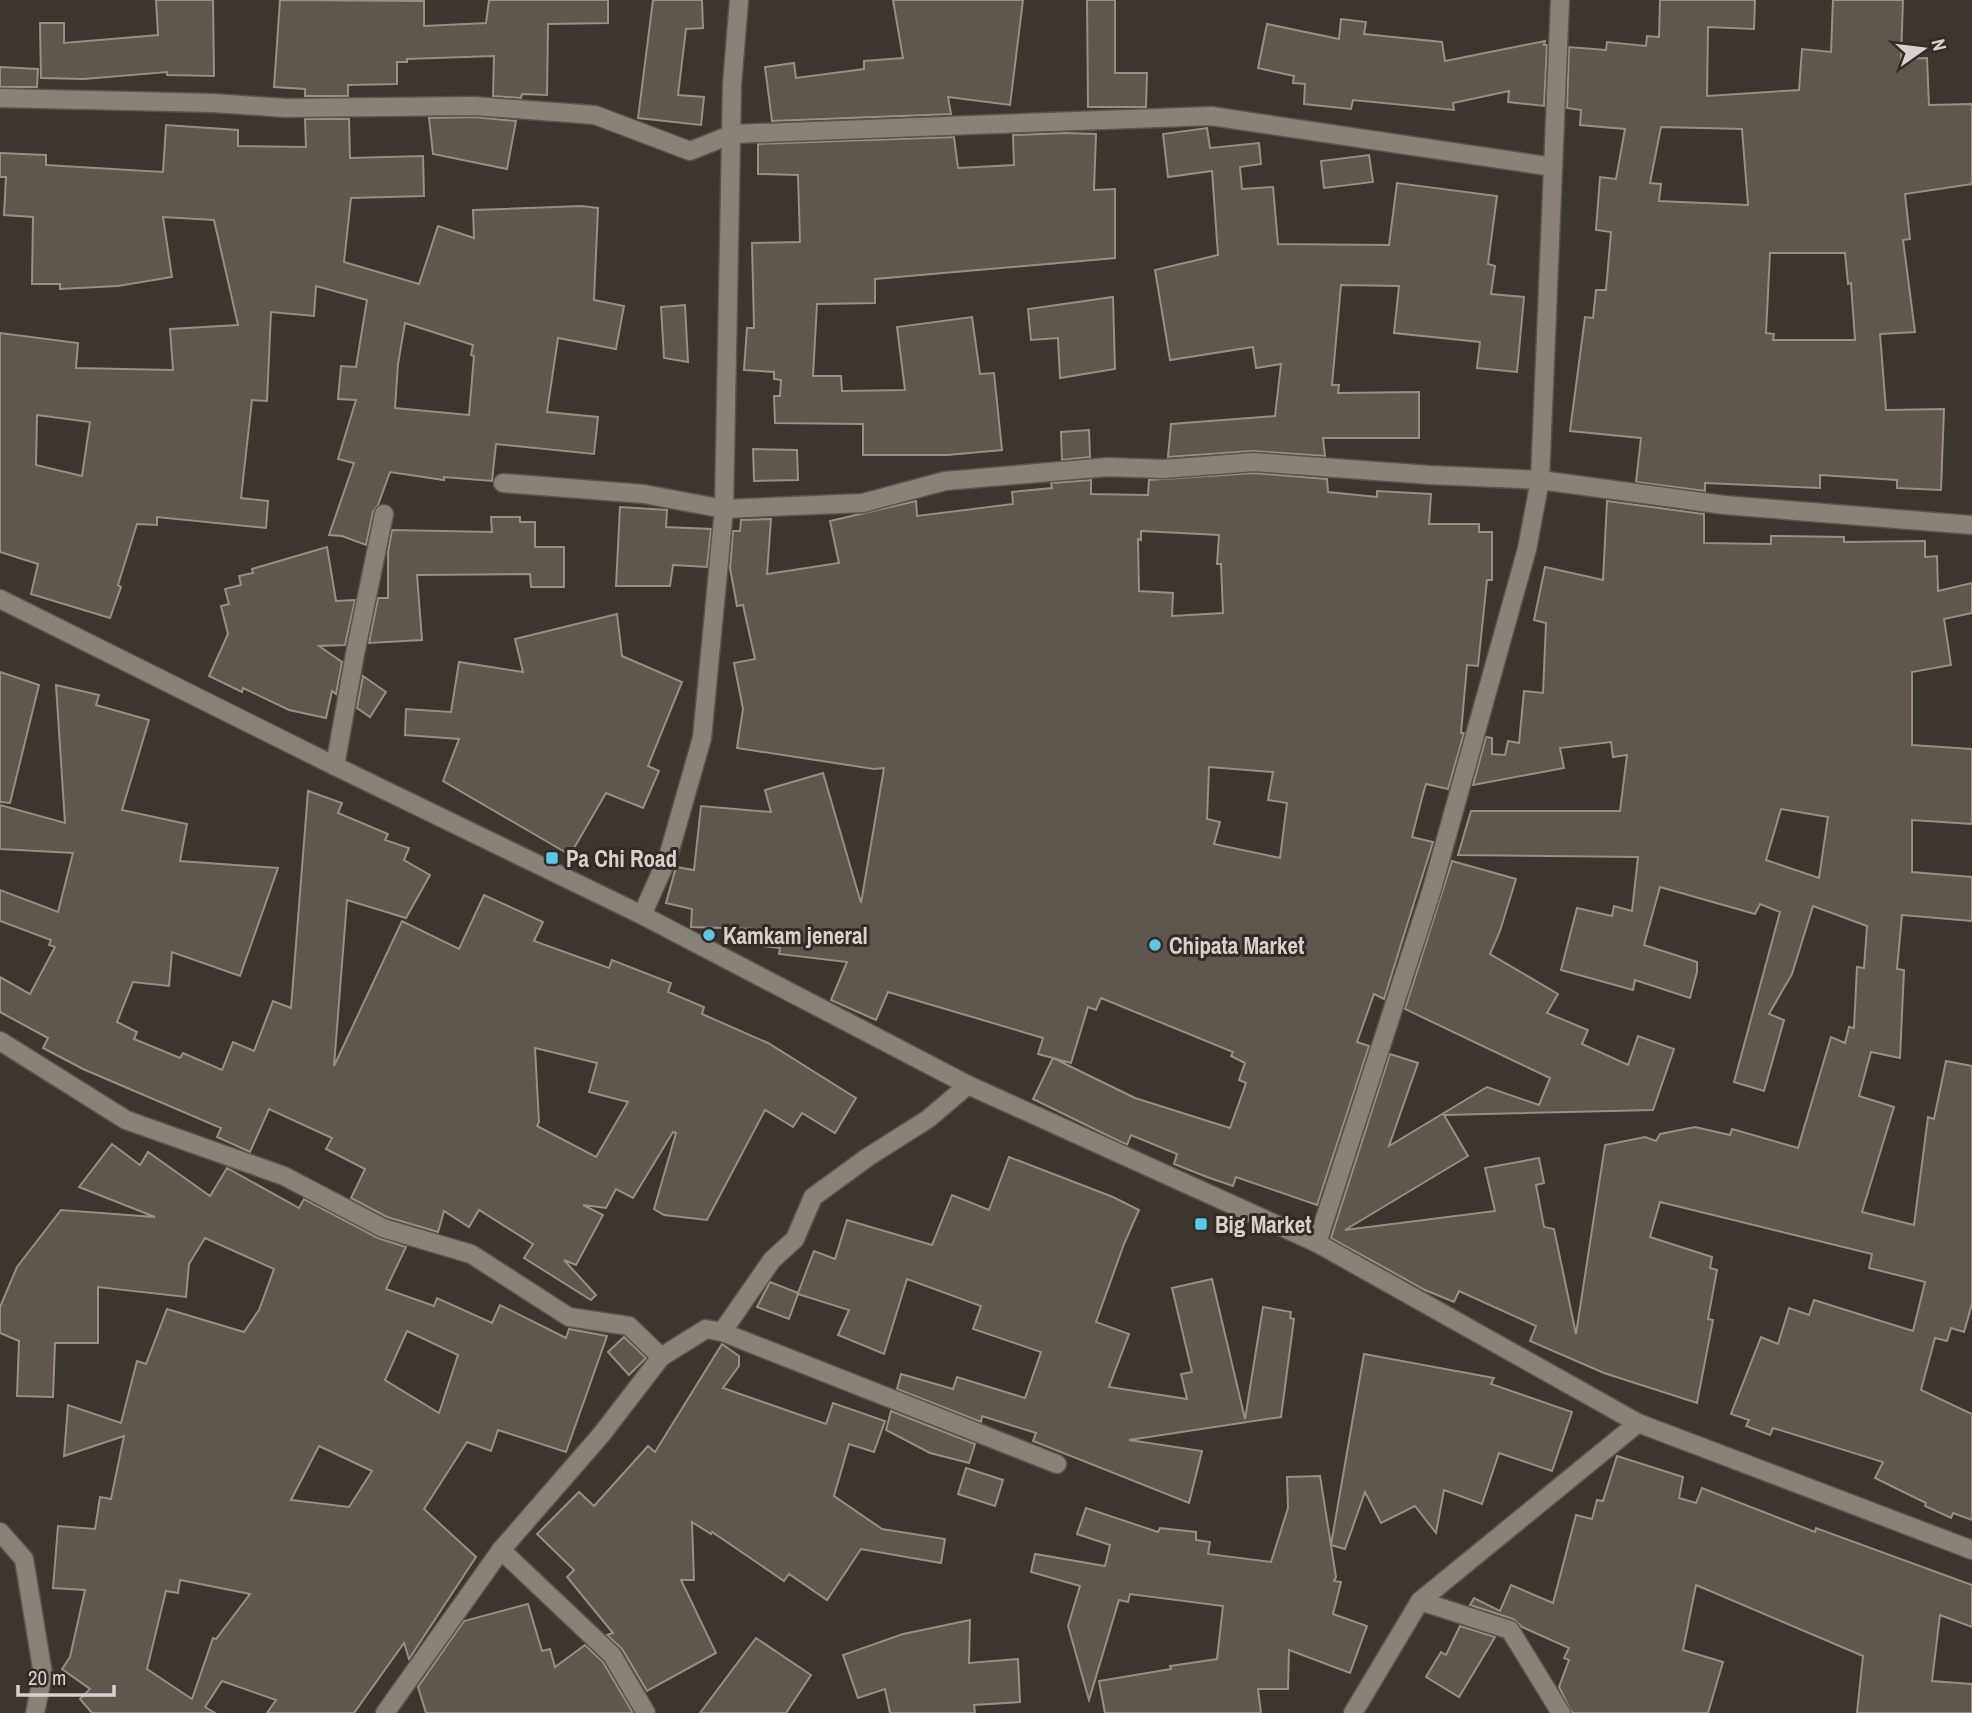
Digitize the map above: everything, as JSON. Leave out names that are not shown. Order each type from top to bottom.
[{"type":"street","points":[[642,915],[668,857],[702,738],[724,509],[732,85],[739,0]]},
{"type":"street","points":[[1317,1243],[1432,889],[1527,550],[1540,480],[1560,0]]},
{"type":"street","points":[[0,98],[286,107],[474,106],[595,114],[690,151],[733,134],[1211,116],[1553,167]]},
{"type":"street","points":[[503,483],[644,494],[724,509],[863,503],[946,481],[1108,467],[1163,470],[1254,462],[1540,480],[1724,505],[1972,525]]},
{"type":"street","points":[[335,766],[384,514]]},
{"type":"street","points":[[0,599],[642,915],[968,1085],[1317,1243],[1638,1423],[1972,1550]]},
{"type":"street","points":[[0,1041],[126,1120],[284,1176],[383,1228],[471,1254],[569,1317],[629,1326],[661,1357]]},
{"type":"street","points":[[722,1332],[772,1260],[794,1239],[813,1197],[868,1157],[928,1119],[968,1085]]},
{"type":"street","points":[[385,1713],[501,1550],[601,1435],[661,1357],[706,1329],[722,1332],[1057,1464]]},
{"type":"street","points":[[1353,1713],[1420,1601],[1638,1423]]},
{"type":"street","points":[[0,1532],[24,1559],[43,1674],[35,1713]]},
{"type":"street","points":[[501,1550],[612,1655],[646,1713]]},
{"type":"street","points":[[1420,1601],[1510,1630],[1561,1713]]},
{"type":"building","points":[[156,0],[213,0],[214,76],[167,75],[167,72],[84,79],[41,78],[40,23],[64,23],[64,43],[158,35]]},
{"type":"building","points":[[280,0],[424,1],[424,26],[486,23],[489,0],[608,0],[608,23],[548,24],[547,95],[522,94],[521,98],[493,96],[494,56],[407,59],[407,62],[397,62],[397,84],[348,85],[348,96],[305,96],[305,89],[274,87]]},
{"type":"building","points":[[653,0],[702,0],[703,28],[686,29],[678,95],[704,97],[701,125],[638,118]]},
{"type":"building","points":[[893,0],[1023,0],[1010,105],[948,97],[951,114],[772,121],[765,67],[794,63],[796,78],[864,69],[864,61],[903,58]]},
{"type":"building","points":[[1087,0],[1115,0],[1115,73],[1147,73],[1146,107],[1088,107]]},
{"type":"building","points":[[1660,0],[1755,0],[1754,29],[1708,27],[1707,96],[1799,90],[1802,49],[1831,52],[1833,0],[1903,0],[1901,59],[1927,58],[1929,105],[1972,104],[1972,184],[1905,194],[1910,239],[1903,240],[1915,332],[1880,334],[1886,410],[1944,409],[1941,490],[1897,488],[1897,480],[1820,475],[1820,488],[1705,483],[1705,491],[1636,482],[1641,438],[1570,431],[1585,317],[1593,318],[1596,290],[1606,290],[1611,232],[1596,230],[1600,177],[1616,179],[1625,129],[1580,125],[1581,110],[1567,108],[1569,47],[1606,50],[1607,42],[1646,46],[1647,36],[1659,37]],"holes":[[[1661,127],[1742,129],[1748,205],[1659,201],[1661,184],[1650,183]],[[1770,253],[1845,253],[1848,284],[1851,283],[1855,340],[1773,340],[1774,334],[1766,333]]]},
{"type":"building","points":[[1341,19],[1366,22],[1364,34],[1442,42],[1445,61],[1545,41],[1544,106],[1508,102],[1509,91],[1453,103],[1454,110],[1353,100],[1351,109],[1304,104],[1305,84],[1293,83],[1294,76],[1258,68],[1267,24],[1339,39]]},
{"type":"building","points":[[0,67],[38,69],[37,87],[0,87]]},
{"type":"building","points":[[474,117],[516,121],[507,169],[433,154],[429,118]]},
{"type":"building","points":[[305,119],[349,119],[350,158],[423,156],[424,196],[351,198],[344,262],[419,284],[438,226],[474,238],[473,210],[581,206],[598,208],[594,300],[624,306],[616,349],[558,338],[547,412],[598,417],[594,454],[496,444],[492,481],[444,477],[444,480],[390,472],[373,512],[366,545],[342,536],[329,535],[354,463],[338,459],[356,400],[338,399],[341,366],[356,367],[367,300],[316,286],[314,316],[271,312],[267,401],[252,400],[241,498],[268,501],[266,528],[157,517],[157,525],[137,524],[110,618],[31,594],[38,564],[0,552],[0,333],[78,343],[76,368],[173,370],[170,329],[238,325],[214,220],[163,217],[172,277],[118,286],[60,289],[60,284],[32,284],[33,217],[4,215],[6,177],[0,177],[0,153],[46,155],[46,165],[163,172],[166,125],[238,130],[238,146],[306,147]],"holes":[[[405,323],[473,345],[469,415],[395,408],[398,364]],[[37,415],[90,422],[82,476],[36,465]]]},
{"type":"building","points":[[1207,128],[1210,148],[1259,143],[1261,164],[1240,167],[1242,189],[1273,187],[1278,244],[1389,245],[1397,183],[1497,196],[1488,264],[1495,266],[1491,294],[1524,297],[1517,372],[1477,368],[1480,342],[1394,333],[1399,286],[1341,285],[1332,385],[1339,385],[1338,393],[1419,392],[1419,438],[1323,438],[1325,456],[1253,451],[1168,457],[1171,424],[1275,416],[1281,364],[1256,368],[1253,347],[1170,360],[1155,270],[1218,255],[1212,171],[1168,177],[1163,134]]},
{"type":"building","points":[[1096,134],[1094,190],[1115,189],[1115,258],[875,279],[875,303],[817,304],[813,376],[841,376],[842,391],[905,390],[897,327],[972,317],[980,374],[994,373],[1002,450],[947,455],[863,455],[863,424],[775,423],[774,396],[780,396],[781,380],[774,379],[774,372],[744,370],[747,328],[754,328],[752,243],[800,242],[798,175],[758,174],[758,144],[954,137],[958,168],[1014,165],[1013,135]]},
{"type":"building","points":[[1369,155],[1373,182],[1324,188],[1321,161]]},
{"type":"building","points":[[1113,297],[1115,369],[1060,378],[1058,338],[1031,340],[1028,309]]},
{"type":"building","points":[[685,305],[688,362],[664,358],[661,307]]},
{"type":"building","points":[[1089,430],[1090,457],[1062,460],[1061,432]]},
{"type":"building","points":[[753,449],[797,450],[798,480],[754,481]]},
{"type":"building","points":[[1254,473],[1327,479],[1328,492],[1377,497],[1377,491],[1431,494],[1429,524],[1479,524],[1479,532],[1492,532],[1492,580],[1487,580],[1478,666],[1467,665],[1461,733],[1464,733],[1448,789],[1426,784],[1412,837],[1433,842],[1384,999],[1374,994],[1357,1042],[1369,1046],[1317,1205],[1236,1177],[1233,1186],[1207,1177],[1174,1164],[1177,1154],[1131,1135],[1127,1145],[1033,1099],[1053,1058],[1038,1054],[1043,1038],[888,992],[876,1020],[831,1000],[847,962],[779,954],[780,948],[754,945],[756,929],[691,927],[692,909],[666,903],[676,867],[694,870],[701,806],[771,812],[765,790],[823,773],[861,903],[884,768],[874,769],[737,748],[743,709],[734,663],[755,659],[743,605],[737,606],[730,568],[733,531],[740,531],[741,520],[771,519],[767,574],[839,563],[830,521],[916,501],[917,516],[1013,504],[1012,492],[1052,488],[1051,483],[1091,480],[1091,494],[1148,495],[1149,480]],"holes":[[[1141,531],[1219,535],[1217,564],[1221,564],[1223,613],[1172,616],[1173,593],[1139,591],[1138,539],[1141,540]],[[1209,767],[1273,772],[1268,800],[1287,803],[1280,858],[1214,844],[1220,822],[1207,819]],[[1101,998],[1233,1052],[1231,1056],[1245,1063],[1239,1080],[1246,1083],[1230,1128],[1135,1098],[1053,1058],[1071,1063],[1088,1007],[1096,1010]]]},
{"type":"building","points":[[1607,501],[1704,514],[1704,543],[1771,544],[1771,536],[1844,537],[1844,542],[1925,541],[1925,557],[1937,556],[1938,591],[1972,583],[1972,613],[1944,619],[1951,665],[1912,672],[1912,745],[1972,749],[1972,824],[1912,820],[1912,872],[1972,877],[1972,921],[1902,915],[1897,969],[1904,970],[1900,1058],[1871,1052],[1859,1096],[1894,1107],[1862,1212],[1914,1225],[1928,1117],[1934,1119],[1946,1061],[1972,1066],[1972,1304],[1964,1332],[1951,1328],[1947,1341],[1935,1338],[1921,1390],[1972,1414],[1972,1520],[1953,1513],[1951,1518],[1875,1478],[1883,1462],[1773,1428],[1770,1435],[1746,1426],[1749,1420],[1731,1414],[1761,1337],[1778,1344],[1789,1308],[1809,1315],[1814,1300],[1913,1331],[1925,1282],[1869,1268],[1872,1254],[1660,1202],[1650,1237],[1712,1257],[1710,1268],[1717,1270],[1708,1319],[1713,1320],[1697,1403],[1604,1373],[1530,1341],[1536,1326],[1459,1291],[1454,1302],[1425,1290],[1331,1238],[1390,1054],[1418,1063],[1389,1146],[1487,1087],[1539,1105],[1550,1078],[1405,1009],[1452,861],[1516,879],[1490,954],[1558,994],[1547,1013],[1588,1030],[1582,1044],[1628,1065],[1638,1036],[1674,1049],[1653,1110],[1444,1115],[1468,1156],[1345,1230],[1495,1211],[1485,1168],[1539,1158],[1544,1183],[1536,1185],[1544,1227],[1554,1229],[1576,1334],[1605,1145],[1645,1137],[1656,1141],[1660,1134],[1695,1127],[1730,1135],[1732,1129],[1798,1148],[1831,1037],[1845,1043],[1849,1027],[1854,1028],[1857,967],[1864,968],[1867,926],[1813,906],[1792,974],[1769,1014],[1784,1020],[1764,1091],[1734,1082],[1780,912],[1760,904],[1755,914],[1660,887],[1644,945],[1697,962],[1697,972],[1690,998],[1635,980],[1633,990],[1561,970],[1577,908],[1612,916],[1614,906],[1632,911],[1638,857],[1458,855],[1471,811],[1620,811],[1627,755],[1613,757],[1611,742],[1560,748],[1564,768],[1473,785],[1486,737],[1492,738],[1492,754],[1505,755],[1508,741],[1519,743],[1524,691],[1543,693],[1546,623],[1534,620],[1545,567],[1603,580]],"holes":[[[1781,809],[1828,817],[1819,878],[1766,860]]]},
{"type":"building","points":[[620,507],[667,510],[666,527],[711,529],[707,567],[673,565],[670,586],[616,586]]},
{"type":"building","points":[[491,517],[520,517],[520,522],[535,522],[535,547],[564,547],[564,587],[531,587],[530,574],[417,575],[422,640],[369,643],[378,598],[388,598],[388,552],[392,530],[492,532]]},
{"type":"building","points":[[327,547],[336,601],[355,600],[345,645],[319,646],[342,662],[336,694],[332,691],[326,718],[289,710],[243,688],[242,692],[209,676],[228,634],[221,606],[229,604],[225,589],[241,585],[239,576],[253,573],[252,569]]},
{"type":"building","points":[[617,614],[622,656],[682,682],[648,766],[659,771],[643,808],[606,793],[570,855],[443,781],[459,739],[405,735],[406,709],[451,712],[459,662],[523,672],[515,639]]},
{"type":"building","points":[[0,672],[39,685],[10,803],[0,802]]},
{"type":"building","points":[[363,676],[386,692],[370,717],[357,708]]},
{"type":"building","points":[[56,685],[99,695],[96,705],[149,720],[122,810],[187,824],[180,861],[278,868],[240,976],[172,952],[169,986],[133,982],[117,1022],[137,1032],[134,1039],[180,1058],[183,1053],[222,1070],[233,1042],[254,1051],[273,1001],[291,1008],[308,791],[342,803],[338,813],[388,834],[385,840],[409,848],[404,860],[430,875],[406,918],[347,900],[334,1066],[402,921],[459,949],[484,895],[543,922],[534,941],[609,968],[612,960],[671,983],[668,992],[704,1007],[702,1014],[768,1043],[856,1098],[835,1133],[802,1113],[793,1127],[765,1110],[707,1220],[664,1215],[654,1209],[676,1133],[673,1132],[633,1198],[616,1189],[606,1208],[583,1205],[603,1215],[576,1265],[564,1260],[596,1295],[591,1300],[524,1258],[533,1244],[479,1210],[469,1227],[444,1211],[438,1232],[387,1217],[351,1198],[365,1169],[326,1149],[332,1138],[269,1109],[250,1152],[217,1137],[221,1128],[83,1069],[43,1048],[48,1038],[0,1012],[0,977],[30,994],[55,947],[49,945],[51,940],[0,921],[0,890],[58,912],[73,853],[0,849],[0,805],[65,823]],"holes":[[[535,1048],[597,1063],[589,1092],[628,1102],[596,1157],[537,1126],[539,1122]]]},
{"type":"building","points":[[112,1144],[140,1165],[148,1152],[210,1196],[227,1168],[299,1208],[304,1199],[378,1238],[406,1247],[386,1289],[434,1306],[437,1298],[492,1323],[500,1305],[566,1338],[569,1329],[607,1336],[566,1452],[498,1430],[491,1451],[467,1442],[424,1509],[476,1557],[409,1659],[404,1643],[354,1713],[267,1713],[276,1700],[222,1681],[205,1707],[215,1713],[92,1713],[80,1699],[90,1689],[62,1669],[70,1657],[85,1590],[53,1588],[58,1526],[95,1529],[100,1497],[111,1499],[124,1436],[64,1456],[68,1405],[121,1423],[137,1361],[146,1364],[167,1309],[244,1332],[259,1310],[274,1269],[205,1238],[189,1264],[186,1297],[98,1287],[98,1343],[55,1343],[53,1397],[17,1396],[19,1341],[0,1333],[0,1307],[17,1267],[61,1210],[155,1217],[79,1187]],"holes":[[[407,1331],[458,1355],[439,1413],[385,1380]],[[319,1446],[372,1471],[349,1507],[291,1500]],[[180,1580],[250,1594],[216,1639],[213,1638],[192,1699],[147,1669],[166,1591],[178,1593]]]},
{"type":"building","points":[[1009,1157],[1113,1197],[1139,1210],[1096,1322],[1129,1334],[1109,1387],[1187,1399],[1181,1374],[1192,1372],[1172,1288],[1212,1279],[1245,1419],[1263,1307],[1291,1312],[1290,1318],[1294,1319],[1281,1417],[1129,1440],[1202,1451],[1189,1503],[1033,1441],[1036,1433],[982,1416],[981,1422],[897,1389],[901,1374],[953,1389],[957,1377],[1025,1398],[1041,1352],[973,1329],[981,1306],[907,1279],[884,1354],[838,1335],[849,1310],[798,1294],[789,1319],[757,1307],[770,1282],[798,1293],[814,1251],[835,1259],[847,1220],[932,1245],[952,1195],[989,1210]]},
{"type":"building","points":[[624,1337],[646,1358],[629,1375],[608,1352]]},
{"type":"building","points":[[722,1344],[739,1356],[739,1366],[723,1388],[826,1424],[833,1403],[885,1421],[874,1452],[849,1444],[834,1496],[882,1529],[945,1539],[941,1563],[861,1549],[827,1600],[789,1574],[784,1581],[712,1532],[711,1534],[692,1522],[694,1580],[681,1580],[716,1653],[647,1691],[622,1649],[607,1635],[613,1633],[567,1577],[574,1570],[537,1534],[579,1492],[594,1506],[648,1446],[655,1452]]},
{"type":"building","points":[[1364,1354],[1494,1378],[1491,1384],[1572,1412],[1552,1471],[1499,1453],[1482,1504],[1444,1490],[1436,1533],[1415,1506],[1381,1523],[1365,1492],[1345,1549],[1331,1545]]},
{"type":"building","points":[[891,1411],[975,1444],[969,1463],[930,1453],[886,1430]]},
{"type":"building","points":[[1617,1456],[1683,1477],[1679,1498],[1696,1503],[1702,1488],[1815,1532],[1816,1528],[1972,1585],[1972,1627],[1940,1615],[1932,1681],[1972,1684],[1972,1713],[1857,1713],[1863,1656],[1696,1585],[1683,1650],[1723,1662],[1708,1713],[1572,1713],[1559,1687],[1569,1660],[1564,1658],[1569,1648],[1522,1627],[1513,1619],[1470,1605],[1474,1598],[1500,1611],[1511,1585],[1553,1603],[1576,1515],[1592,1519],[1597,1500],[1603,1501]]},
{"type":"building","points":[[966,1468],[1003,1480],[995,1506],[958,1494]]},
{"type":"building","points":[[1320,1476],[1336,1577],[1334,1581],[1341,1582],[1333,1614],[1367,1626],[1350,1673],[1289,1650],[1288,1689],[1258,1689],[1261,1713],[1105,1713],[1099,1681],[1217,1659],[1223,1606],[1130,1594],[1128,1602],[1119,1600],[1089,1700],[1068,1626],[1080,1586],[1031,1572],[1035,1554],[1105,1566],[1110,1545],[1077,1534],[1086,1508],[1158,1532],[1160,1528],[1196,1532],[1196,1540],[1210,1542],[1208,1554],[1271,1562],[1288,1508],[1287,1477]]},
{"type":"building","points":[[528,1604],[542,1651],[550,1649],[555,1667],[585,1645],[603,1662],[633,1713],[426,1713],[418,1687],[464,1621]]},
{"type":"building","points":[[970,1620],[969,1663],[1018,1659],[1020,1702],[974,1705],[975,1713],[890,1713],[885,1689],[858,1698],[843,1655],[903,1634]]},
{"type":"building","points":[[1460,1626],[1495,1637],[1459,1697],[1426,1677],[1441,1652],[1446,1655]]},
{"type":"building","points":[[756,1638],[811,1675],[786,1713],[700,1713]]},
{"type":"place","name":"Pa Chi Road","points":[[552,858]]},
{"type":"place","name":"Kamkam jeneral","points":[[709,935]]},
{"type":"place","name":"Chipata Market","points":[[1155,945]]},
{"type":"place","name":"Big Market","points":[[1201,1224]]}]
